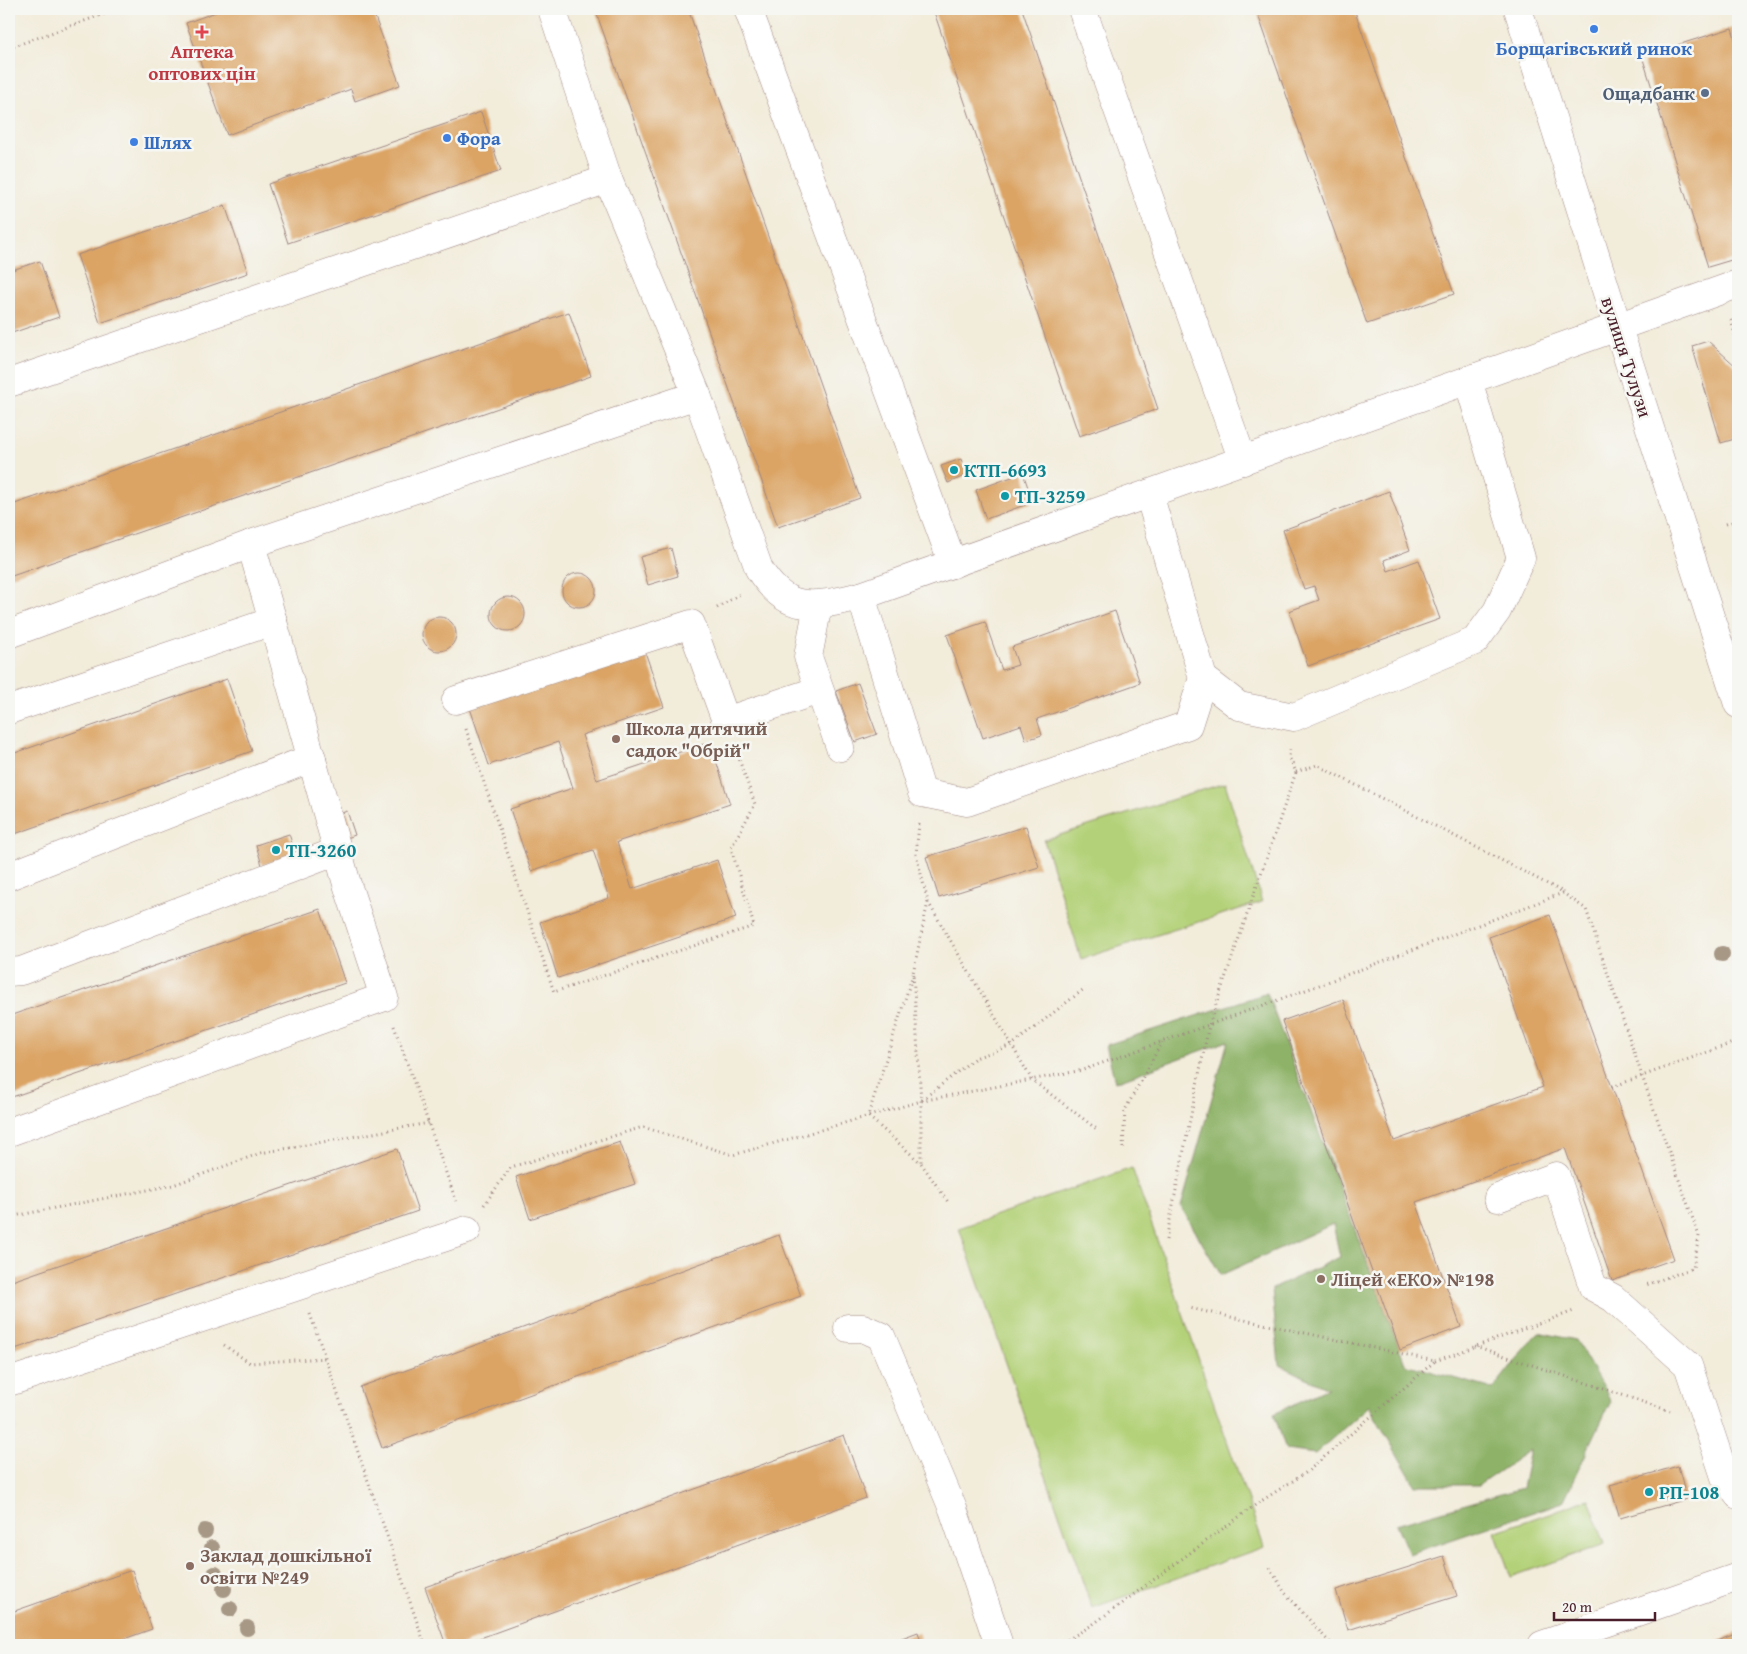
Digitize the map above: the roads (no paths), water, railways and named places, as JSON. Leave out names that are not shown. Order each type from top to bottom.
[{"type":"street","points":[[552,9],[608,179],[697,395],[759,569],[768,584],[790,601],[818,605],[861,596],[1738,284]]},
{"type":"street","points":[[748,9],[953,564]]},
{"type":"street","points":[[1082,9],[1243,461]]},
{"type":"street","name":"вулиця Тулузи","points":[[1518,9],[1738,704]]},
{"type":"street","points":[[9,383],[608,179]]},
{"type":"street","points":[[1203,678],[1239,706],[1294,716],[1475,641],[1497,611],[1521,558],[1468,380]]},
{"type":"street","points":[[9,634],[251,544],[697,395]]},
{"type":"street","points":[[861,596],[922,794],[967,802],[1188,725],[1203,678],[1149,494]]},
{"type":"street","points":[[9,1132],[384,997],[347,884],[251,544]]},
{"type":"street","points":[[818,605],[808,657],[840,747]]},
{"type":"street","points":[[9,710],[273,621]]},
{"type":"street","points":[[456,700],[691,624],[726,721],[819,690]]},
{"type":"street","points":[[9,876],[312,758]]},
{"type":"street","points":[[9,972],[21,971],[338,851]]},
{"type":"street","points":[[1498,1198],[1556,1176],[1593,1287],[1613,1298],[1688,1365],[1725,1477],[1738,1495]]},
{"type":"street","points":[[9,1382],[467,1230]]},
{"type":"street","points":[[848,1328],[863,1328],[880,1336],[953,1509],[999,1645]]},
{"type":"street","points":[[1542,1645],[1738,1577]]},
{"type":"place","name":"Борщагівський ринок","points":[[1594,29]]},
{"type":"place","name":"Аптека оптових цін","points":[[202,32]]},
{"type":"place","name":"Ощадбанк","points":[[1705,93]]},
{"type":"place","name":"Фора","points":[[447,138]]},
{"type":"place","name":"Шлях","points":[[134,142]]},
{"type":"place","name":"КТП-6693","points":[[954,470]]},
{"type":"place","name":"ТП-3259","points":[[1005,496]]},
{"type":"place","name":"Школа дитячий садок \"Обрій\"","points":[[616,739]]},
{"type":"place","name":"ТП-3260","points":[[276,850]]},
{"type":"place","name":"Ліцей «ЕКО» №198","points":[[1321,1279]]},
{"type":"place","name":"РП-108","points":[[1649,1492]]},
{"type":"place","name":"Заклад дошкільної освіти №249","points":[[190,1566]]}]
